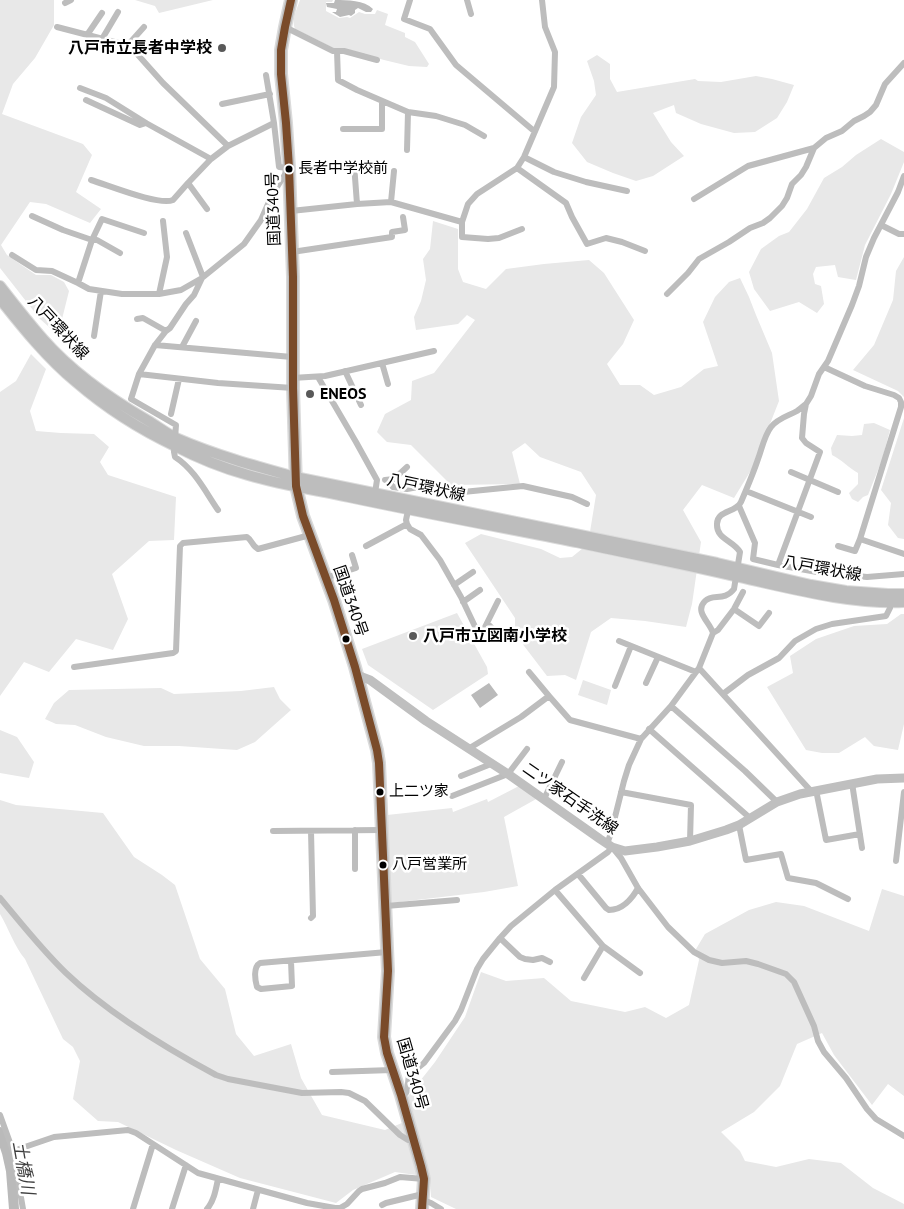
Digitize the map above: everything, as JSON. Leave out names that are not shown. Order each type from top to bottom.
[{"type":"highway","name":"国道340号","points":[[291,0],[284,27],[281,50],[281,74],[291,211],[292,383],[296,481],[303,516],[334,600],[377,750],[388,971],[384,1037],[424,1179],[423,1201]]},
{"type":"main road","name":"八戸環状線","points":[[0,286],[44,340],[73,368],[98,389],[174,442]]},
{"type":"main road","name":"八戸環状線","points":[[0,299],[31,337],[75,382],[125,418],[174,442],[296,481],[716,567],[818,595],[844,599],[904,602]]},
{"type":"main road","name":"八戸環状線","points":[[296,481],[375,492],[409,505]]},
{"type":"main road","name":"八戸環状線","points":[[737,572],[846,592],[904,594]]},
{"type":"street","points":[[410,0],[404,20],[430,29],[456,66],[534,131]]},
{"type":"street","points":[[467,0],[471,14]]},
{"type":"street","points":[[522,229],[488,240],[462,237],[462,222],[468,204],[477,194],[517,168],[524,157],[554,86],[555,52],[546,27],[542,0]]},
{"type":"street","points":[[102,39],[118,12]]},
{"type":"street","points":[[87,35],[102,14]]},
{"type":"street","points":[[57,27],[130,46],[163,83],[228,146]]},
{"type":"street","points":[[127,46],[144,27]]},
{"type":"street","points":[[284,27],[333,50],[377,60]]},
{"type":"street","points":[[337,51],[338,80],[408,112],[436,116],[465,125],[484,136]]},
{"type":"street","points":[[694,198],[748,166],[814,148],[826,138],[842,131],[854,120],[870,112],[876,105],[885,84],[904,63]]},
{"type":"street","points":[[12,255],[36,270],[52,271],[89,290],[122,294],[159,294],[180,290],[202,278],[244,244],[261,220],[272,195],[289,168],[279,167],[266,75]]},
{"type":"street","points":[[80,88],[106,98],[146,123],[211,159]]},
{"type":"street","points":[[222,104],[270,94]]},
{"type":"street","points":[[86,100],[140,125],[146,123]]},
{"type":"street","points":[[343,129],[382,129],[382,101]]},
{"type":"street","points":[[406,150],[408,112]]},
{"type":"street","points":[[91,180],[162,201],[174,200],[211,159],[228,146],[274,123]]},
{"type":"street","points":[[667,294],[699,259],[770,218],[782,206],[792,184],[806,167],[814,148]]},
{"type":"street","points":[[524,157],[554,172],[586,182],[627,191]]},
{"type":"street","points":[[357,204],[354,166],[377,166]]},
{"type":"street","points":[[517,168],[566,203],[587,244],[606,238],[645,251]]},
{"type":"street","points":[[391,202],[394,171]]},
{"type":"street","points":[[713,634],[710,624],[702,616],[701,609],[704,602],[710,598],[724,597],[734,589],[740,552],[737,547],[718,531],[717,520],[720,516],[739,506],[768,431],[773,424],[797,411],[806,404],[811,396],[820,374],[828,362],[852,305],[866,257],[904,176]]},
{"type":"street","points":[[188,183],[207,209]]},
{"type":"street","points":[[291,211],[391,202],[462,222]]},
{"type":"street","points":[[32,216],[63,230],[97,240],[120,253]]},
{"type":"street","points":[[292,252],[392,236],[392,232],[405,230],[403,217]]},
{"type":"street","points":[[78,283],[92,240],[102,219],[144,233]]},
{"type":"street","points":[[159,294],[167,257],[163,220]]},
{"type":"street","points":[[881,225],[899,234],[904,234]]},
{"type":"street","points":[[186,233],[202,278],[194,295],[156,345],[139,374],[131,399],[176,425],[175,457],[190,469],[218,510]]},
{"type":"street","points":[[94,336],[101,291]]},
{"type":"street","points":[[136,319],[144,318],[166,331]]},
{"type":"street","points":[[182,348],[196,321]]},
{"type":"street","points":[[156,345],[292,357]]},
{"type":"street","points":[[139,374],[178,379],[292,383],[434,351]]},
{"type":"street","points":[[382,363],[388,384]]},
{"type":"street","points":[[824,367],[865,386],[894,395],[901,402],[855,551],[838,546]]},
{"type":"street","points":[[345,372],[361,405]]},
{"type":"street","points":[[318,377],[377,480],[375,492]]},
{"type":"street","points":[[170,414],[178,379]]},
{"type":"street","points":[[778,565],[820,452],[802,438],[806,404]]},
{"type":"street","points":[[377,480],[394,479],[407,467]]},
{"type":"street","points":[[791,472],[838,492]]},
{"type":"street","points":[[387,480],[393,486],[407,489],[418,487],[463,492],[523,486],[572,497],[587,504]]},
{"type":"street","points":[[746,491],[811,517]]},
{"type":"street","points":[[409,505],[407,524],[410,529],[421,534],[440,560],[480,638],[498,600]]},
{"type":"street","points":[[739,506],[755,543],[753,559],[817,572],[867,577],[904,574]]},
{"type":"street","points":[[366,546],[407,524]]},
{"type":"street","points":[[74,667],[173,653],[176,651],[179,550],[180,546],[184,543],[247,537],[255,548],[258,549],[310,535]]},
{"type":"street","points":[[860,539],[904,554]]},
{"type":"street","points":[[326,578],[356,568],[352,555]]},
{"type":"street","points":[[454,585],[473,572]]},
{"type":"street","points":[[463,602],[480,590]]},
{"type":"street","points":[[401,1094],[407,1091],[409,1075],[431,1055],[455,1021],[477,969],[500,938],[517,921],[555,890],[608,852],[621,792],[629,765],[641,739],[671,706],[697,670],[713,634],[734,609],[743,592]]},
{"type":"street","points":[[723,694],[748,675],[779,658],[795,641],[816,629],[832,624],[886,616],[890,608],[890,602]]},
{"type":"street","points":[[734,609],[759,626],[768,613]]},
{"type":"street","points":[[487,623],[499,635]]},
{"type":"street","points":[[620,641],[697,670],[723,694],[763,740],[814,790],[826,840],[860,834]]},
{"type":"street","points":[[615,686],[631,646]]},
{"type":"street","points":[[646,683],[658,656]]},
{"type":"street","points":[[529,672],[570,720],[641,739]]},
{"type":"street","name":"二ツ家石手洗線","points":[[357,675],[370,680],[426,721],[508,774],[610,845],[625,850],[690,841],[726,830],[739,825],[777,802],[814,790],[877,779],[904,778]]},
{"type":"street","points":[[468,749],[521,717],[549,696]]},
{"type":"street","points":[[671,706],[777,802]]},
{"type":"street","points":[[649,729],[750,818]]},
{"type":"street","points":[[452,796],[508,774],[527,749]]},
{"type":"street","points":[[544,799],[562,762]]},
{"type":"street","points":[[461,776],[491,764]]},
{"type":"street","points":[[852,783],[862,848]]},
{"type":"street","points":[[621,792],[691,805],[690,841]]},
{"type":"street","points":[[896,862],[904,792]]},
{"type":"street","points":[[739,825],[746,860],[781,854],[788,878],[816,883],[848,899]]},
{"type":"street","points":[[355,830],[356,869]]},
{"type":"street","points":[[272,831],[382,830]]},
{"type":"street","points":[[311,831],[313,916],[311,918]]},
{"type":"street","points":[[610,845],[621,858],[638,888],[668,927],[694,952],[709,960],[722,963],[746,961],[786,974],[798,988],[824,1052],[876,1119],[904,1136]]},
{"type":"street","points":[[578,874],[609,910],[618,909],[633,898],[638,888]]},
{"type":"street","points":[[555,890],[603,946],[640,973]]},
{"type":"street","points":[[0,898],[66,973],[100,1001],[158,1042],[216,1075],[228,1079],[302,1093],[349,1093],[365,1102],[400,1135],[408,1140],[414,1140]]},
{"type":"street","points":[[386,906],[457,900]]},
{"type":"street","points":[[500,938],[525,960],[542,958],[550,962]]},
{"type":"street","points":[[584,978],[603,946]]},
{"type":"street","points":[[291,961],[292,986],[260,989],[257,987],[257,964],[387,952]]},
{"type":"street","points":[[332,1072],[392,1070]]},
{"type":"street","points":[[0,1115],[14,1151],[22,1209]]},
{"type":"street","points":[[14,1151],[54,1138],[128,1130],[136,1133],[198,1173],[307,1203],[335,1208],[340,1208],[347,1204],[362,1189],[400,1177],[424,1179]]},
{"type":"street","points":[[133,1209],[153,1144]]},
{"type":"street","points":[[172,1209],[186,1165]]},
{"type":"street","points":[[207,1209],[215,1193],[218,1179]]},
{"type":"street","points":[[253,1209],[258,1190]]},
{"type":"street","points":[[382,1205],[386,1203],[423,1201],[441,1209]]},
{"type":"shaded area","points":[[0,0],[54,0],[54,25],[35,58],[13,84],[2,114],[83,144],[92,155],[76,192],[101,209],[90,223],[46,204],[30,202],[1,245],[7,255],[36,275],[51,275],[64,282],[69,291],[58,335],[40,319],[0,268]]},
{"type":"shaded area","points":[[135,0],[213,0],[159,13],[155,6]]},
{"type":"shaded area","points":[[300,0],[333,0],[332,2],[326,2],[326,11],[339,18],[350,18],[359,12],[375,14],[377,10],[388,14],[385,25],[405,33],[405,37],[415,42],[429,64],[427,67],[409,66],[343,48],[333,48],[295,29],[294,18]]},
{"type":"shaded area","points":[[335,0],[360,2],[373,9],[371,12],[366,12],[358,8],[351,16],[340,17],[332,12],[336,12],[337,9],[327,7],[326,3],[334,3]]},
{"type":"shaded area","points":[[597,55],[610,64],[610,79],[617,92],[695,79],[698,81],[721,82],[756,76],[794,85],[787,102],[777,118],[755,132],[734,133],[701,124],[676,113],[674,105],[653,113],[671,142],[684,156],[653,176],[636,181],[587,162],[572,143],[581,117],[596,95],[594,81],[587,61]]},
{"type":"shaded area","points":[[881,139],[904,152],[904,162],[891,194],[865,245],[856,280],[838,277],[835,265],[816,267],[813,274],[815,284],[821,286],[824,304],[817,313],[799,302],[770,311],[754,289],[749,272],[761,249],[779,236],[789,232],[807,209],[824,178]]},
{"type":"shaded area","points":[[433,221],[458,229],[458,269],[463,282],[486,289],[506,269],[589,260],[604,273],[634,320],[623,344],[607,364],[620,385],[640,385],[654,395],[681,387],[704,369],[718,366],[703,322],[715,297],[729,282],[740,278],[772,353],[779,401],[753,467],[734,498],[702,485],[683,510],[701,542],[692,604],[686,627],[611,618],[591,632],[576,680],[565,675],[547,676],[515,634],[515,618],[465,543],[481,534],[541,549],[560,558],[572,557],[588,544],[596,495],[581,472],[540,457],[525,443],[512,452],[520,484],[451,485],[411,445],[387,442],[377,432],[385,414],[411,400],[412,381],[434,373],[475,320],[467,315],[458,324],[416,330],[414,317],[421,301],[426,280],[423,259],[430,249]]},
{"type":"shaded area","points":[[904,257],[904,397],[898,391],[853,370],[874,345],[893,300],[896,271]]},
{"type":"shaded area","points":[[31,354],[46,369],[30,411],[36,431],[94,434],[109,447],[100,462],[108,475],[176,497],[174,540],[149,541],[112,574],[128,619],[113,650],[76,639],[49,672],[24,662],[0,696],[0,392],[16,381]]},
{"type":"shaded area","points":[[904,418],[904,539],[898,538],[888,525],[891,503],[881,490]]},
{"type":"shaded area","points":[[874,423],[890,430],[882,460],[868,495],[858,502],[852,499],[849,493],[858,484],[858,473],[832,455],[831,448],[837,435],[862,435],[864,424]]},
{"type":"shaded area","points":[[457,613],[487,667],[488,674],[433,710],[368,665],[362,649]]},
{"type":"shaded area","points":[[901,614],[904,614],[904,724],[898,750],[874,746],[865,737],[839,753],[822,753],[806,750],[767,687],[793,673],[790,656],[816,639],[854,626],[887,624]]},
{"type":"shaded area","points":[[583,680],[611,690],[607,705],[578,695]]},
{"type":"shaded area","points":[[489,683],[498,695],[480,708],[471,695]]},
{"type":"shaded area","points":[[274,687],[280,699],[291,710],[255,742],[237,750],[179,746],[144,746],[106,737],[75,725],[56,724],[45,719],[54,703],[69,690],[161,688],[174,694],[241,691]]},
{"type":"shaded area","points":[[0,730],[17,737],[34,762],[29,778],[0,773]]},
{"type":"shaded area","points":[[519,786],[538,798],[504,817],[518,886],[391,903],[387,815],[452,808],[453,812],[487,799],[488,802]]},
{"type":"shaded area","points":[[0,800],[16,805],[103,813],[134,857],[175,885],[200,959],[225,989],[236,1034],[254,1056],[291,1044],[301,1078],[322,1115],[385,1130],[409,1120],[409,1095],[435,1062],[465,1017],[481,972],[506,981],[544,978],[571,1001],[625,1012],[645,1007],[666,1018],[689,1005],[699,960],[696,949],[705,934],[749,910],[776,902],[804,906],[869,931],[882,889],[904,896],[904,1096],[888,1084],[872,1105],[834,1055],[822,1033],[797,1044],[780,1086],[754,1112],[721,1132],[740,1151],[745,1161],[776,1167],[809,1159],[841,1163],[873,1188],[904,1204],[904,1209],[456,1209],[431,1197],[430,1177],[395,1172],[353,1190],[336,1203],[240,1178],[118,1122],[98,1121],[73,1099],[80,1061],[73,1047],[63,1039],[25,959],[0,914]]},
{"type":"waterway","name":"土橋川","points":[[0,1132],[11,1171],[14,1209]]},
{"type":"transit line","points":[[291,0],[281,50],[281,74],[289,168],[293,277],[293,388],[296,486],[303,516],[334,600],[355,667],[377,750],[388,971],[384,1037],[424,1179],[422,1209]]},
{"type":"place","name":"八戸市立長者中学校","points":[[222,48]]},
{"type":"place","name":"長者中学校前","points":[[289,169]]},
{"type":"place","name":"ENEOS","points":[[310,394]]},
{"type":"place","name":"八戸市立図南小学校","points":[[413,636]]},
{"type":"place","name":"上二ツ家","points":[[380,792]]},
{"type":"place","name":"八戸営業所","points":[[383,865]]}]
